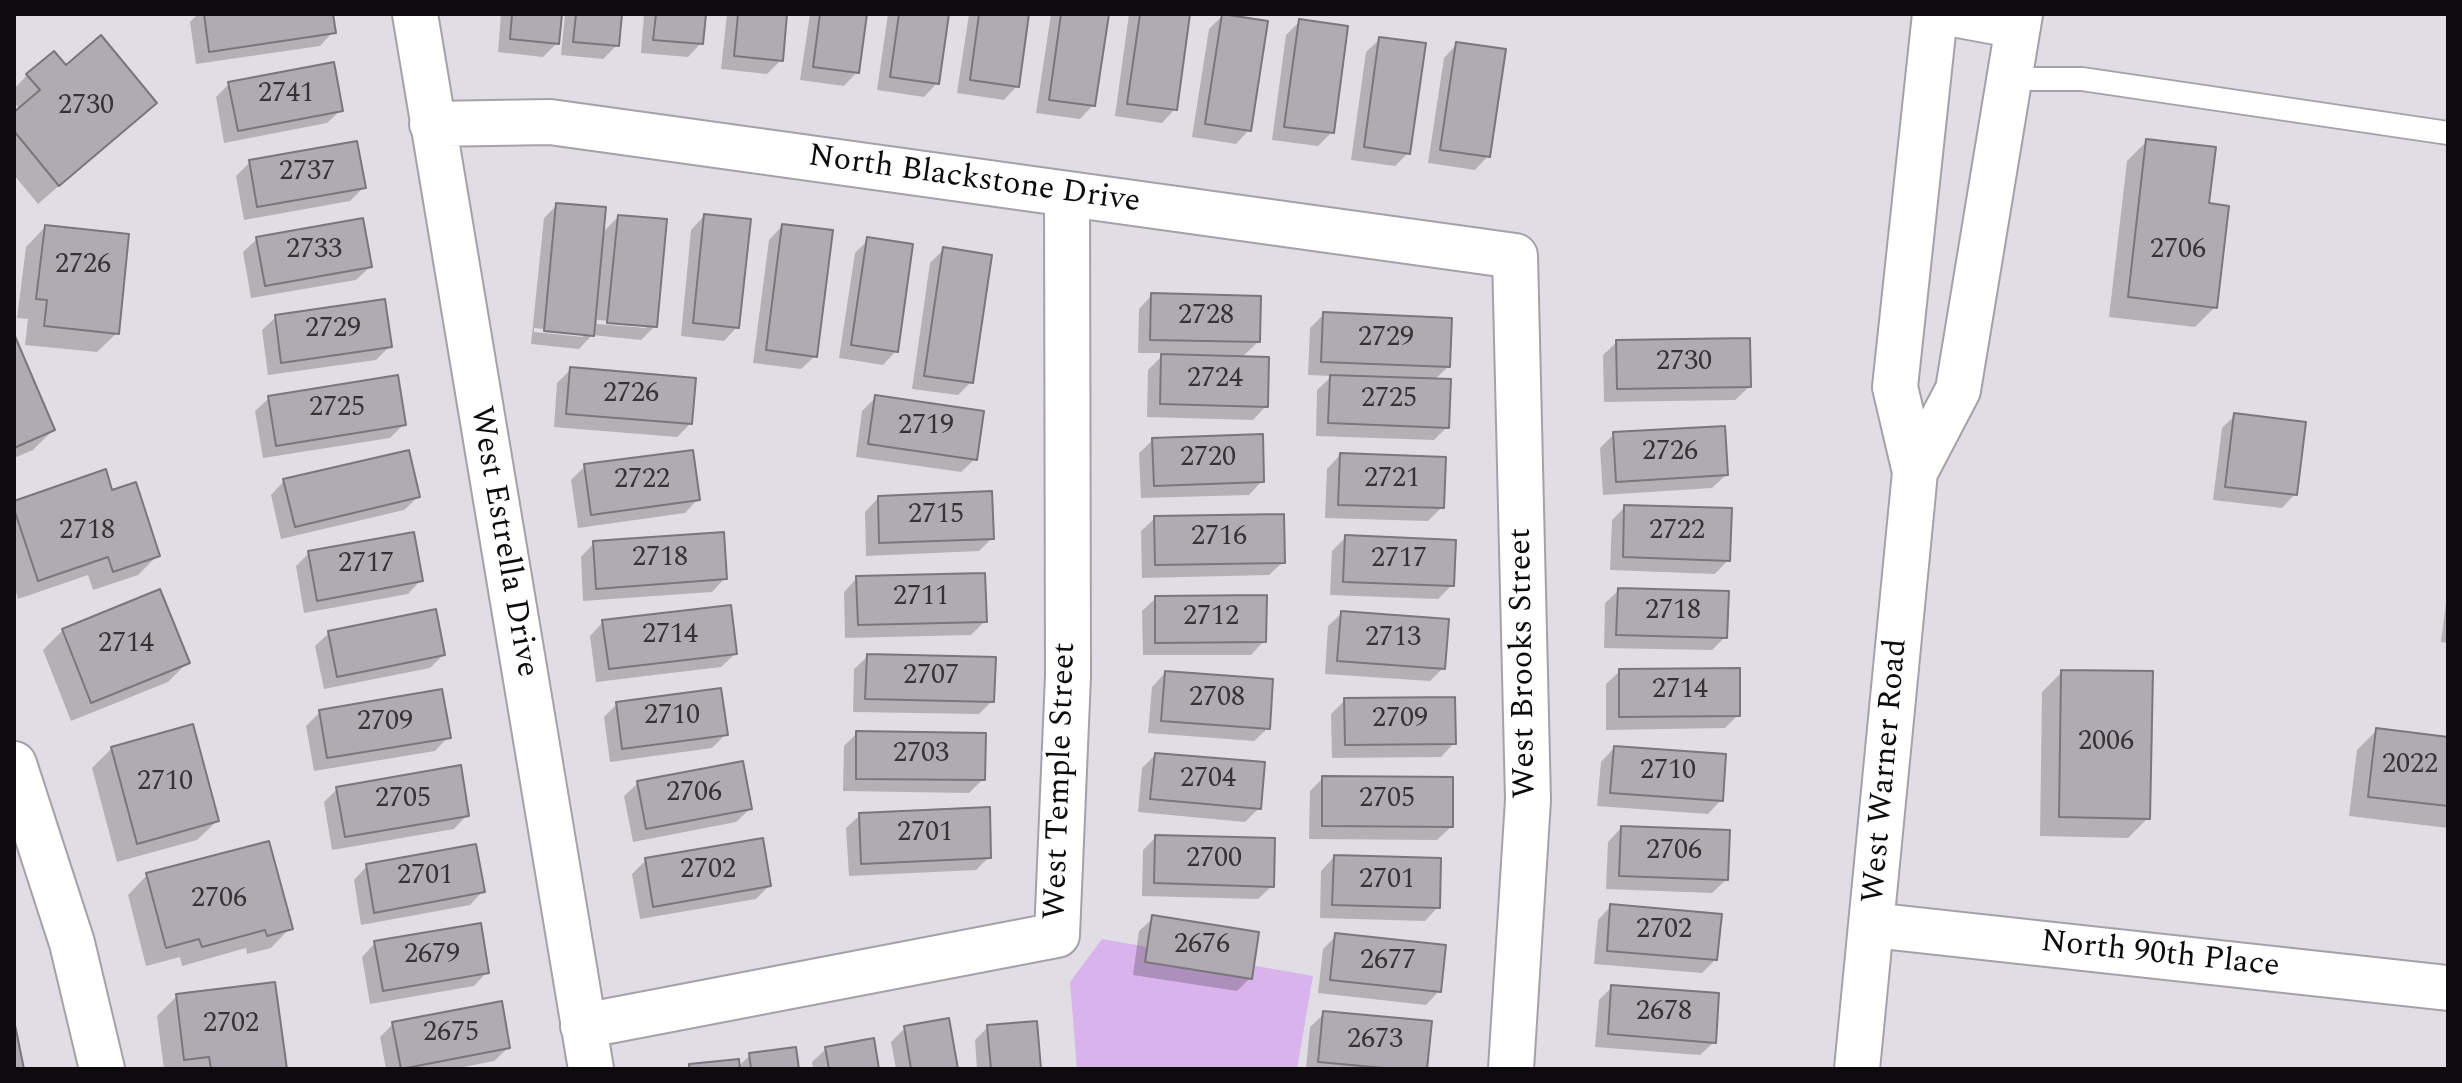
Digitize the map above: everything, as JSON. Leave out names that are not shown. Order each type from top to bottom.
[{"type":"street","name":"West Estrella Drive","points":[[415,14],[591,1069]]},
{"type":"street","name":"West Warner Road","points":[[1857,1069],[1915,472],[1895,387],[1935,14]]},
{"type":"street","points":[[1953,14],[2019,20]]},
{"type":"street","name":"West Warner Road","points":[[1915,472],[1958,390],[2019,20]]},
{"type":"street","name":"North Blackstone Drive","points":[[432,124],[550,122],[1515,256]]},
{"type":"street","name":"West Temple Street","points":[[583,1026],[1057,935],[1068,676],[1067,194]]},
{"type":"street","name":"West Brooks Street","points":[[1511,1069],[1528,800],[1515,256]]},
{"type":"street","points":[[14,764],[72,943],[102,1069]]},
{"type":"street","name":"North 90th Place","points":[[1872,925],[2448,988]]},
{"type":"lane","points":[[2009,79],[2082,79],[2448,133]]},
{"type":"shaded area","points":[[1102,939],[1313,976],[1297,1069],[1077,1069],[1070,982]]},
{"type":"building","points":[[204,14],[333,14],[336,33],[209,52]]},
{"type":"building","points":[[512,14],[562,14],[559,44],[510,39]]},
{"type":"building","points":[[576,14],[622,14],[619,46],[573,42]]},
{"type":"building","points":[[656,14],[706,14],[703,44],[653,40]]},
{"type":"building","points":[[738,14],[787,14],[783,61],[734,56]]},
{"type":"building","points":[[820,14],[867,14],[859,73],[813,67]]},
{"type":"building","points":[[899,14],[949,14],[939,84],[890,77]]},
{"type":"building","points":[[979,14],[1029,14],[1019,87],[970,80]]},
{"type":"building","points":[[1061,14],[1109,14],[1095,106],[1049,100]]},
{"type":"building","points":[[1140,14],[1190,14],[1177,110],[1127,104]]},
{"type":"building","points":[[1222,14],[1268,21],[1251,131],[1205,124]]},
{"type":"building","points":[[1299,19],[1348,26],[1334,133],[1284,127]]},
{"type":"building","points":[[101,35],[157,103],[59,186],[14,131],[14,112],[40,90],[26,74],[54,51],[66,65]]},
{"type":"building","points":[[1379,37],[1426,43],[1410,154],[1364,147]]},
{"type":"building","points":[[1456,42],[1506,49],[1490,157],[1440,150]]},
{"type":"building","points":[[334,62],[343,111],[238,131],[228,82]]},
{"type":"building","points":[[2146,139],[2216,147],[2209,203],[2229,206],[2217,308],[2128,297]]},
{"type":"building","points":[[357,141],[366,188],[257,207],[249,160]]},
{"type":"building","points":[[556,203],[606,207],[594,336],[544,331]]},
{"type":"building","points":[[704,214],[751,219],[739,328],[693,323]]},
{"type":"building","points":[[618,215],[667,219],[657,327],[607,323]]},
{"type":"building","points":[[363,218],[372,267],[265,286],[256,237]]},
{"type":"building","points":[[782,224],[833,230],[817,357],[766,350]]},
{"type":"building","points":[[45,225],[129,234],[119,334],[44,326],[47,300],[36,299]]},
{"type":"building","points":[[867,237],[913,244],[898,352],[851,345]]},
{"type":"building","points":[[943,247],[992,255],[973,383],[924,376]]},
{"type":"building","points":[[1151,293],[1261,296],[1260,342],[1150,340]]},
{"type":"building","points":[[385,299],[392,347],[281,363],[275,315]]},
{"type":"building","points":[[1323,312],[1452,318],[1450,367],[1321,362]]},
{"type":"building","points":[[14,334],[55,430],[14,448]]},
{"type":"building","points":[[1750,338],[1751,387],[1617,389],[1616,340]]},
{"type":"building","points":[[1161,354],[1269,357],[1268,407],[1160,404]]},
{"type":"building","points":[[570,367],[696,378],[692,424],[566,414]]},
{"type":"building","points":[[398,375],[406,425],[276,446],[268,396]]},
{"type":"building","points":[[1330,375],[1451,379],[1449,428],[1328,423]]},
{"type":"building","points":[[875,395],[984,411],[977,460],[868,444]]},
{"type":"building","points":[[2234,413],[2306,422],[2297,495],[2225,487]]},
{"type":"building","points":[[1725,426],[1728,475],[1616,482],[1613,432]]},
{"type":"building","points":[[1263,434],[1264,482],[1154,486],[1152,438]]},
{"type":"building","points":[[409,450],[420,497],[295,527],[283,479]]},
{"type":"building","points":[[693,450],[700,500],[591,515],[584,464]]},
{"type":"building","points":[[1340,453],[1446,457],[1444,508],[1338,505]]},
{"type":"building","points":[[106,469],[112,490],[136,482],[160,556],[113,572],[108,557],[38,581],[14,501]]},
{"type":"building","points":[[992,491],[994,539],[879,543],[878,496]]},
{"type":"building","points":[[1624,505],[1732,508],[1730,561],[1623,557]]},
{"type":"building","points":[[1284,514],[1285,563],[1155,565],[1154,516]]},
{"type":"building","points":[[414,532],[423,581],[317,601],[308,551]]},
{"type":"building","points":[[724,532],[727,579],[596,589],[593,541]]},
{"type":"building","points":[[1345,535],[1456,540],[1454,586],[1343,582]]},
{"type":"building","points":[[985,573],[987,622],[858,625],[856,576]]},
{"type":"building","points":[[1618,588],[1729,591],[1727,638],[1616,635]]},
{"type":"building","points":[[160,589],[190,663],[91,703],[62,629]]},
{"type":"building","points":[[1267,595],[1266,642],[1155,643],[1155,596]]},
{"type":"building","points":[[731,605],[737,654],[609,669],[602,620]]},
{"type":"building","points":[[436,609],[445,655],[337,677],[328,631]]},
{"type":"building","points":[[1341,611],[1449,619],[1445,669],[1337,661]]},
{"type":"building","points":[[867,654],[996,657],[994,702],[865,699]]},
{"type":"building","points":[[1740,668],[1740,716],[1619,717],[1619,669]]},
{"type":"building","points":[[2061,670],[2153,671],[2150,819],[2059,817]]},
{"type":"building","points":[[1165,671],[1273,679],[1270,729],[1161,721]]},
{"type":"building","points":[[721,688],[728,735],[622,749],[616,702]]},
{"type":"building","points":[[442,689],[451,738],[327,758],[319,710]]},
{"type":"building","points":[[1455,697],[1456,744],[1345,745],[1344,698]]},
{"type":"building","points":[[193,724],[219,821],[137,844],[111,747]]},
{"type":"building","points":[[2376,728],[2448,737],[2448,806],[2368,797]]},
{"type":"building","points":[[856,731],[986,733],[985,780],[856,779]]},
{"type":"building","points":[[1614,746],[1726,754],[1723,801],[1610,793]]},
{"type":"building","points":[[1155,753],[1265,762],[1261,809],[1150,799]]},
{"type":"building","points":[[743,761],[752,809],[646,829],[637,781]]},
{"type":"building","points":[[461,765],[469,816],[345,837],[336,787]]},
{"type":"building","points":[[1322,776],[1453,777],[1453,827],[1322,826]]},
{"type":"building","points":[[990,807],[991,858],[861,864],[859,813]]},
{"type":"building","points":[[1621,826],[1730,830],[1728,880],[1619,876]]},
{"type":"building","points":[[1155,835],[1275,838],[1274,887],[1154,883]]},
{"type":"building","points":[[763,838],[771,886],[653,907],[645,858]]},
{"type":"building","points":[[269,841],[293,929],[267,936],[265,930],[202,947],[199,939],[166,948],[146,873]]},
{"type":"building","points":[[476,844],[485,892],[374,913],[366,864]]},
{"type":"building","points":[[1334,855],[1441,858],[1440,908],[1332,905]]},
{"type":"building","points":[[1610,904],[1722,914],[1717,960],[1607,951]]},
{"type":"building","points":[[1152,915],[1259,932],[1252,979],[1145,962]]},
{"type":"building","points":[[481,923],[489,973],[383,991],[374,941]]},
{"type":"building","points":[[1335,933],[1446,945],[1441,992],[1330,980]]},
{"type":"building","points":[[275,982],[287,1069],[211,1069],[209,1057],[184,1060],[176,994]]},
{"type":"building","points":[[1611,985],[1719,993],[1716,1043],[1608,1034]]},
{"type":"building","points":[[502,1001],[510,1048],[401,1069],[392,1022]]},
{"type":"building","points":[[1323,1011],[1432,1021],[1427,1069],[1318,1062]]},
{"type":"building","points":[[949,1018],[958,1069],[911,1069],[904,1026]]},
{"type":"building","points":[[14,1020],[24,1069],[14,1069]]},
{"type":"building","points":[[1037,1021],[1041,1069],[991,1069],[987,1025]]},
{"type":"building","points":[[874,1038],[879,1069],[829,1069],[825,1047]]},
{"type":"building","points":[[796,1047],[799,1069],[751,1069],[749,1053]]},
{"type":"building","points":[[739,1059],[740,1069],[689,1069],[689,1064]]}]
